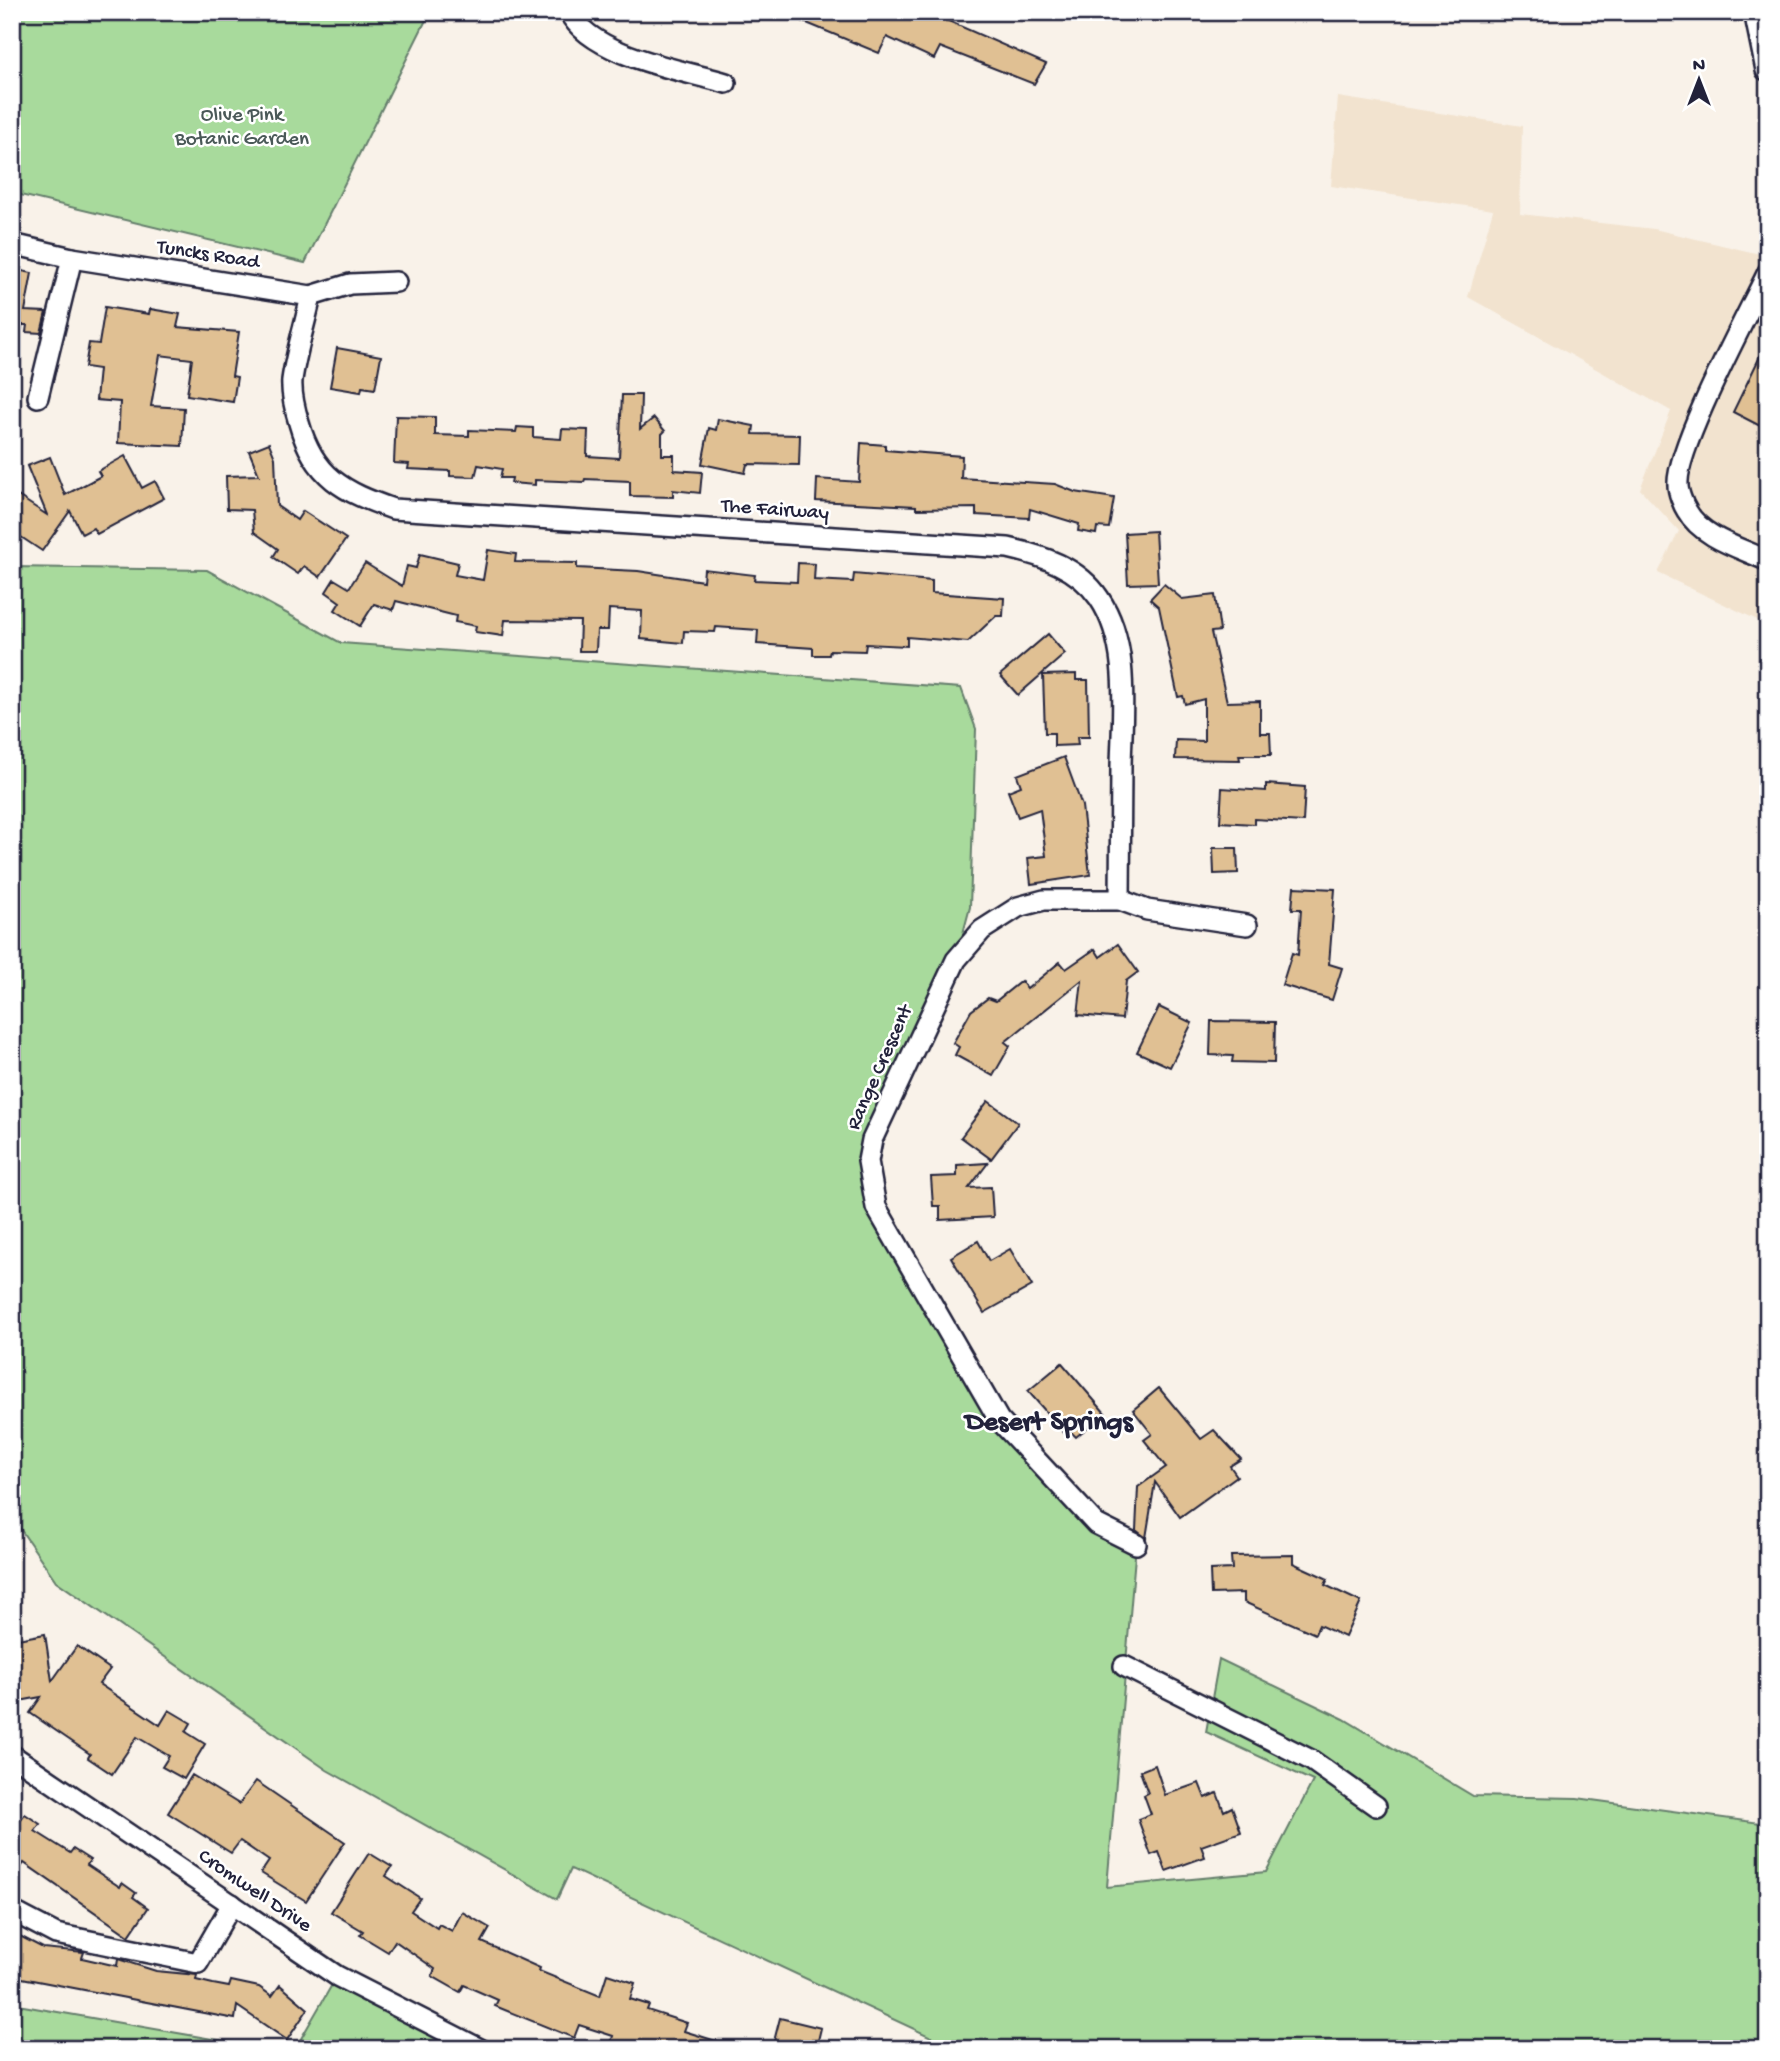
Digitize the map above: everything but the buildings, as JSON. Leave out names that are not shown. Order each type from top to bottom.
[{"type":"street","points":[[569,12],[573,21],[607,48],[726,83]]},
{"type":"street","points":[[1755,16],[1764,45],[1766,70]]},
{"type":"street","name":"Tuncks Road","points":[[12,244],[72,258],[311,296],[351,284],[396,282]]},
{"type":"street","points":[[38,397],[72,258]]},
{"type":"street","points":[[1768,272],[1696,425],[1682,460],[1678,485],[1687,511],[1707,532],[1768,561]]},
{"type":"street","name":"The Fairway","points":[[311,296],[292,383],[294,407],[302,436],[315,463],[333,482],[358,497],[393,509],[1008,548],[1045,557],[1078,575],[1099,597],[1114,627],[1122,674],[1120,900]]},
{"type":"street","name":"Range Crescent","points":[[1136,1544],[1096,1524],[999,1420],[876,1207],[869,1161],[877,1123],[956,960],[982,930],[1018,907],[1044,900],[1120,900],[1147,910],[1247,925]]},
{"type":"street","points":[[1124,1666],[1311,1760],[1376,1806]]},
{"type":"street","name":"Cromwell Drive","points":[[12,1755],[337,1976],[480,2049]]},
{"type":"street","points":[[12,1911],[56,1934],[198,1963],[232,1904]]},
{"type":"shaded area","points":[[1338,97],[1522,126],[1520,214],[1654,229],[1768,256],[1768,625],[1658,573],[1679,531],[1640,489],[1671,411],[1468,297],[1493,210],[1331,186]]},
{"type":"green space","name":"Olive Pink Botanic Garden","points":[[12,12],[430,12],[305,263],[12,193]]},
{"type":"green space","points":[[12,567],[207,570],[341,643],[961,688],[976,729],[970,907],[956,960],[877,1123],[870,1176],[999,1420],[1096,1524],[1136,1544],[1107,1887],[1266,1872],[1313,1781],[1206,1732],[1219,1659],[1344,1719],[1473,1796],[1577,1798],[1768,1824],[1768,2049],[957,2049],[571,1869],[557,1899],[327,1770],[56,1581],[12,1517]]},
{"type":"green space","points":[[337,1976],[480,2049],[295,2049]]},
{"type":"green space","points":[[12,2004],[269,2049],[12,2049]]},
{"type":"district","name":"Desert Springs","points":[[1049,1423]]}]
